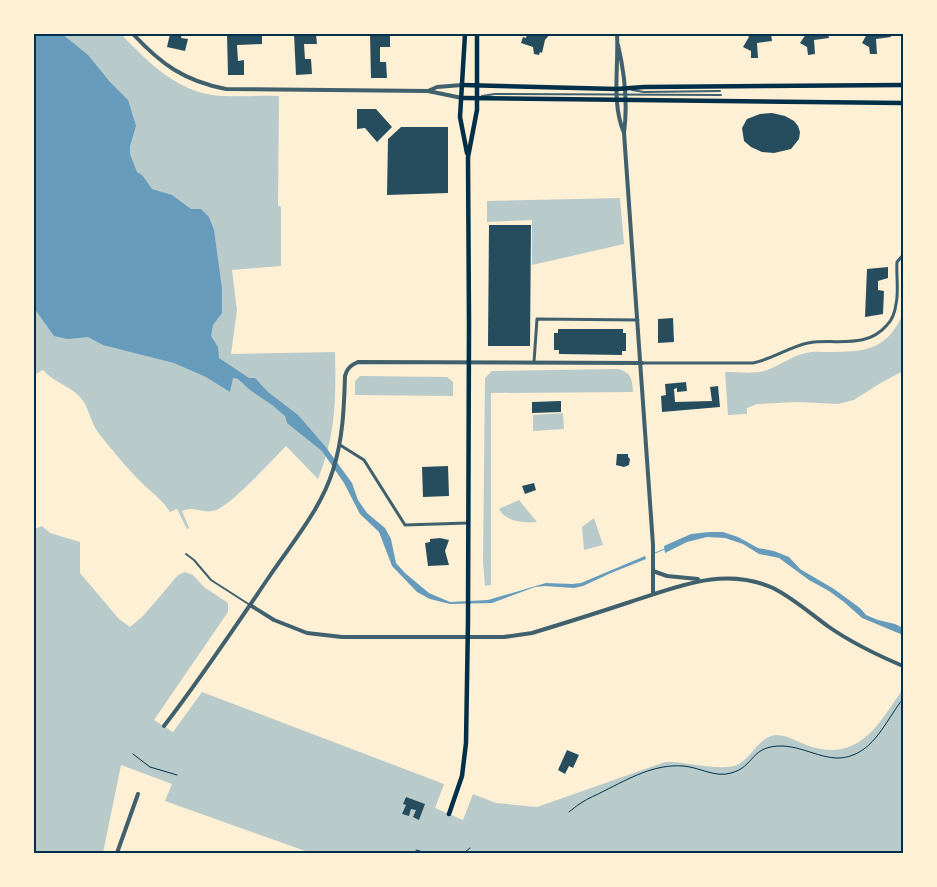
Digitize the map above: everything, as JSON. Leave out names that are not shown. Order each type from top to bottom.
[{"type":"main road","points":[[449,814],[458,791],[465,758],[468,621],[468,156],[460,117],[465,34]]},
{"type":"main road","points":[[468,156],[477,110],[477,34]]},
{"type":"main road","points":[[462,86],[626,89],[644,87],[903,85]]},
{"type":"main road","points":[[462,98],[626,97],[903,103]]},
{"type":"street","points":[[133,34],[151,54],[177,72],[202,84],[226,90],[428,91],[462,98]]},
{"type":"street","points":[[617,34],[617,97],[620,122],[624,133]]},
{"type":"street","points":[[618,45],[624,69],[626,89],[624,133],[642,363],[653,545],[653,594]]},
{"type":"street","points":[[428,91],[437,87],[462,86]]},
{"type":"street","points":[[164,726],[214,658],[305,524],[327,485],[340,447],[344,423],[345,376],[352,364],[358,362],[753,363],[805,344],[868,340],[883,330],[890,322],[894,312],[897,296],[897,262],[903,255]]},
{"type":"street","points":[[534,362],[537,318],[638,320]]},
{"type":"street","points":[[340,447],[364,460],[405,525],[468,523]]},
{"type":"street","points":[[653,570],[667,576],[703,580],[732,578],[765,585],[783,594],[831,628],[858,644],[903,666]]},
{"type":"street","points":[[250,605],[274,620],[307,632],[342,637],[504,637],[524,635],[703,580]]},
{"type":"street","points":[[117,853],[138,794]]},
{"type":"lane","points":[[626,89],[644,92],[720,91]]},
{"type":"lane","points":[[626,97],[721,95]]},
{"type":"lane","points":[[186,554],[194,560],[211,580],[250,605]]},
{"type":"path","points":[[569,812],[585,800],[628,778],[666,766],[687,766],[713,774],[726,774],[742,768],[759,751],[780,746],[828,757],[853,756],[865,749],[903,699]]},
{"type":"path","points":[[133,754],[150,767],[177,776]]},
{"type":"path","points":[[464,853],[470,848]]},
{"type":"path","points":[[416,850],[427,853]]},
{"type":"shaded area","points":[[34,34],[121,34],[162,72],[186,87],[199,92],[221,96],[279,96],[278,205],[281,207],[281,266],[232,270],[237,310],[231,354],[335,352],[332,432],[318,479],[286,446],[242,491],[223,506],[211,511],[187,509],[182,511],[189,528],[187,529],[177,509],[170,512],[100,435],[86,405],[80,397],[43,370],[34,375]]},
{"type":"shaded area","points":[[620,198],[624,244],[532,265],[532,220],[487,222],[487,201]]},
{"type":"shaded area","points":[[903,313],[903,371],[854,400],[838,404],[797,402],[757,404],[747,408],[747,414],[728,415],[725,372],[759,372],[800,354],[854,351],[874,346],[890,335]]},
{"type":"shaded area","points":[[618,369],[629,375],[633,392],[491,393],[491,585],[485,586],[483,563],[485,378],[492,371]]},
{"type":"shaded area","points":[[360,376],[447,377],[453,382],[453,396],[355,395],[355,381]]},
{"type":"shaded area","points":[[563,413],[564,429],[533,431],[533,415]]},
{"type":"shaded area","points":[[519,500],[537,522],[521,522],[511,519],[506,517],[499,509]]},
{"type":"shaded area","points":[[594,518],[603,545],[584,550],[582,527]]},
{"type":"shaded area","points":[[42,526],[50,533],[80,542],[80,573],[119,619],[130,627],[144,615],[178,575],[185,572],[193,575],[204,587],[228,603],[228,612],[154,720],[173,732],[202,692],[444,784],[435,808],[463,820],[473,794],[496,803],[537,807],[665,762],[731,767],[742,762],[760,743],[770,736],[786,736],[812,747],[829,750],[844,749],[856,744],[877,726],[903,689],[903,853],[311,853],[165,801],[172,784],[121,765],[103,853],[34,853],[34,529]]},
{"type":"water","points":[[34,34],[62,34],[88,55],[128,100],[136,126],[130,146],[130,154],[137,172],[142,175],[152,189],[172,195],[191,209],[201,209],[209,217],[214,230],[222,289],[222,313],[213,325],[211,336],[218,347],[219,358],[249,378],[255,378],[268,392],[298,415],[325,446],[352,483],[358,500],[367,513],[385,528],[391,539],[396,563],[405,573],[429,593],[450,602],[488,600],[546,583],[581,583],[645,556],[646,559],[583,586],[574,588],[535,587],[492,603],[450,604],[430,599],[417,592],[392,566],[379,532],[360,514],[344,483],[322,451],[287,423],[285,416],[238,379],[233,378],[230,392],[206,377],[174,363],[103,345],[88,337],[68,339],[54,336],[34,308]]},
{"type":"water","points":[[723,532],[738,537],[758,548],[774,551],[789,557],[800,569],[834,589],[860,608],[866,615],[903,628],[903,635],[862,618],[829,591],[809,580],[779,558],[759,554],[743,544],[725,538],[707,537],[687,542],[665,553],[664,546],[691,534]]},
{"type":"building","points":[[170,34],[182,34],[181,38],[188,39],[185,51],[167,47]]},
{"type":"building","points":[[227,34],[262,34],[262,44],[237,45],[238,61],[244,60],[244,75],[228,75]]},
{"type":"building","points":[[294,34],[316,34],[317,44],[304,44],[305,59],[311,59],[312,74],[296,75]]},
{"type":"building","points":[[370,34],[390,34],[390,47],[380,47],[380,62],[386,62],[387,78],[371,78]]},
{"type":"building","points":[[527,34],[550,34],[545,40],[542,53],[540,52],[539,55],[534,54],[533,47],[521,43],[523,37],[526,38]]},
{"type":"building","points":[[749,34],[771,34],[772,41],[757,43],[758,58],[751,58],[751,51],[743,47]]},
{"type":"building","points":[[806,34],[828,34],[829,38],[814,40],[815,54],[808,55],[807,47],[800,43]]},
{"type":"building","points":[[867,34],[890,34],[891,37],[876,39],[877,54],[870,54],[869,47],[862,43]]},
{"type":"building","points":[[357,109],[376,109],[392,127],[377,142],[365,128],[357,129]]},
{"type":"building","points":[[772,113],[785,116],[794,121],[798,126],[800,132],[799,139],[791,149],[774,153],[762,152],[744,141],[742,128],[747,119],[760,114]]},
{"type":"building","points":[[401,127],[448,127],[448,193],[387,195],[388,139]]},
{"type":"building","points":[[489,225],[531,225],[530,346],[488,346]]},
{"type":"building","points":[[888,267],[888,278],[878,281],[878,290],[884,291],[883,314],[865,317],[867,269]]},
{"type":"building","points":[[673,318],[674,342],[658,343],[658,319]]},
{"type":"building","points":[[558,329],[623,329],[623,333],[626,333],[626,351],[622,351],[622,355],[559,354],[559,350],[554,350],[554,333],[558,333]]},
{"type":"building","points":[[686,382],[687,391],[677,392],[677,388],[674,389],[675,402],[712,401],[710,387],[718,386],[720,407],[662,412],[661,396],[666,395],[665,384]]},
{"type":"building","points":[[561,401],[561,412],[532,413],[532,402]]},
{"type":"building","points":[[617,454],[628,454],[630,459],[629,465],[624,467],[616,465]]},
{"type":"building","points":[[448,466],[449,496],[423,497],[422,467]]},
{"type":"building","points":[[534,483],[536,490],[525,494],[522,486]]},
{"type":"building","points":[[440,538],[449,540],[445,551],[449,565],[428,566],[425,543],[430,542],[430,539]]},
{"type":"building","points":[[567,750],[579,755],[573,768],[569,766],[565,774],[558,770]]},
{"type":"building","points":[[406,797],[425,804],[419,820],[413,817],[416,810],[411,809],[409,816],[402,814],[406,805],[403,804]]},
{"type":"waterway","points":[[655,553],[665,549]]}]
